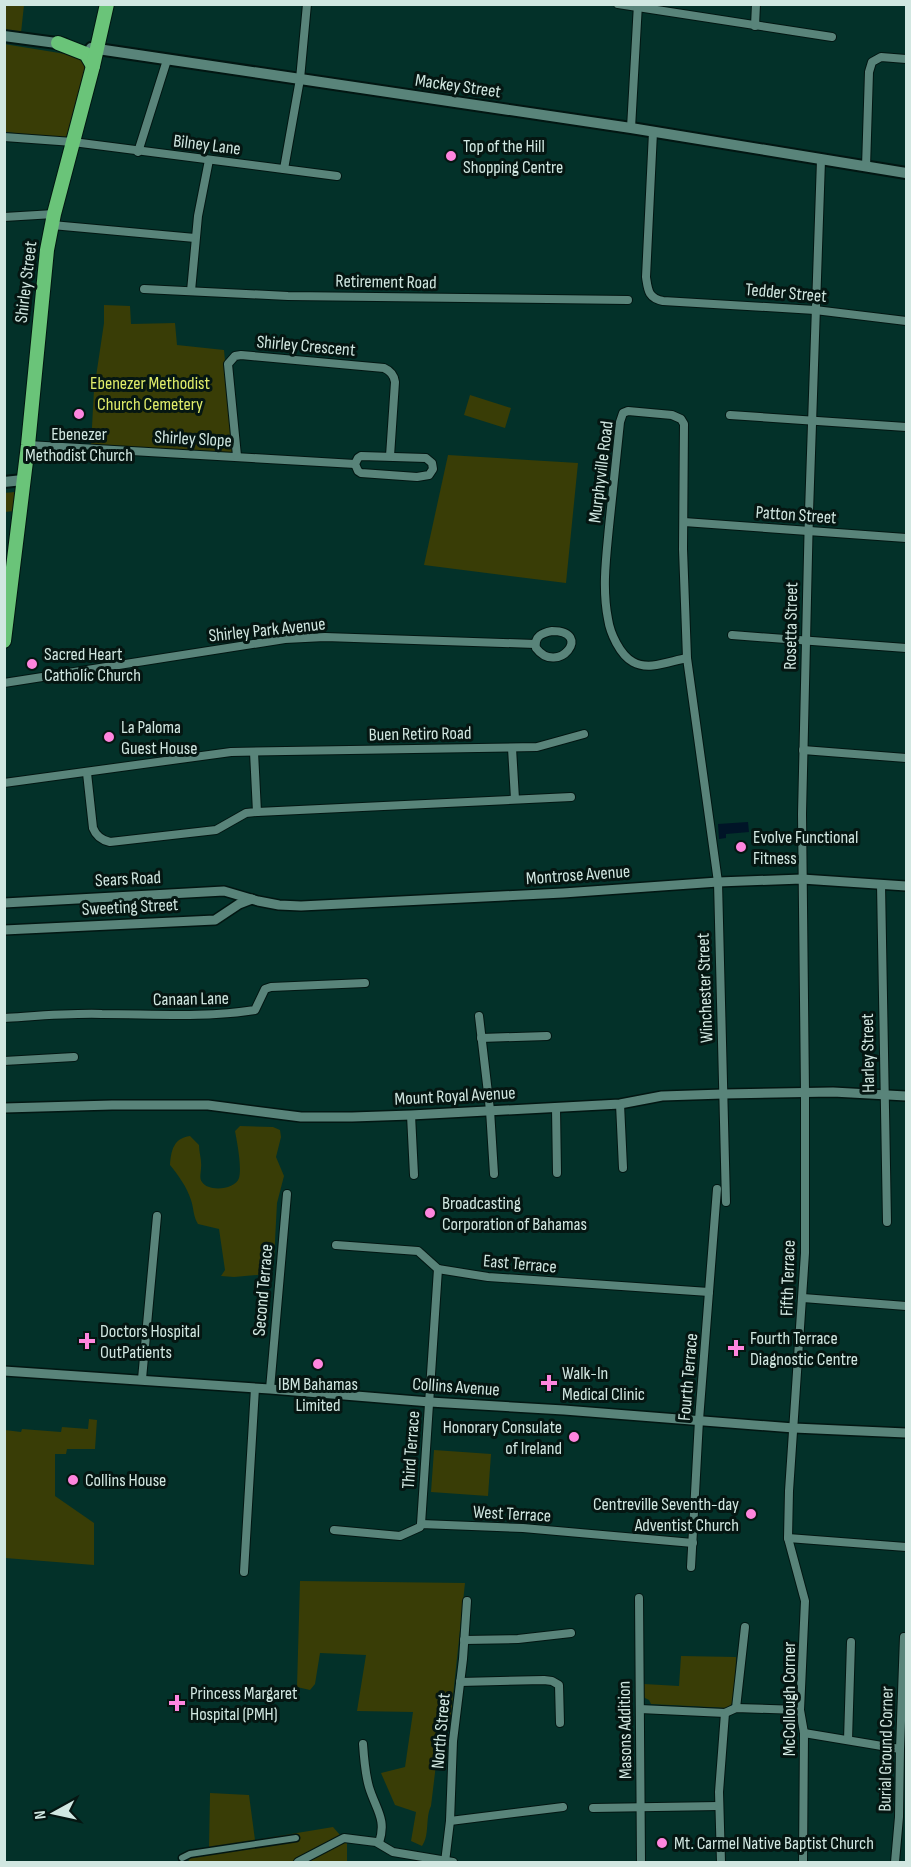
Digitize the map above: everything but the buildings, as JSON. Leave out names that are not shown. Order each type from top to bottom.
[{"type":"highway","name":"Shirley Street","points":[[5,637],[28,445],[47,250],[107,4]]},
{"type":"highway","points":[[58,43],[86,54],[93,66]]},
{"type":"main road","name":"Mackey Street","points":[[4,36],[631,128],[906,173]]},
{"type":"main road","points":[[4,482],[23,480]]},
{"type":"street","points":[[284,170],[300,79],[307,4]]},
{"type":"street","points":[[618,4],[832,37]]},
{"type":"street","points":[[755,26],[756,4]]},
{"type":"street","points":[[631,128],[638,6]]},
{"type":"street","points":[[866,167],[868,72],[872,62],[881,57],[906,59]]},
{"type":"street","points":[[138,152],[167,60]]},
{"type":"street","name":"Tedder Street","points":[[652,132],[646,277],[651,297],[663,301],[816,310],[906,321]]},
{"type":"street","name":"Bilney Lane","points":[[4,137],[74,142],[337,176]]},
{"type":"street","points":[[191,291],[195,238],[208,160]]},
{"type":"street","name":"Rosetta Street","points":[[805,1092],[803,750],[821,160]]},
{"type":"street","points":[[4,217],[53,220],[195,238]]},
{"type":"street","name":"Retirement Road","points":[[144,289],[288,296],[628,300]]},
{"type":"street","points":[[906,313],[906,321]]},
{"type":"street","name":"Shirley Crescent","points":[[237,456],[228,364],[230,359],[241,355],[389,370],[394,378],[390,456]]},
{"type":"street","name":"Murphyville Road","points":[[687,658],[651,666],[631,661],[623,652],[608,622],[605,572],[620,422],[623,413],[628,411],[672,415],[681,419],[684,424],[687,658],[718,882]]},
{"type":"street","points":[[730,415],[906,427]]},
{"type":"street","name":"Shirley Slope","points":[[28,445],[355,464]]},
{"type":"street","name":"Shirley Slope","points":[[361,456],[426,458],[432,463],[433,469],[429,475],[425,476],[365,474],[357,471],[355,464],[361,456]]},
{"type":"street","name":"Patton Street","points":[[684,522],[906,538]]},
{"type":"street","name":"Shirley Park Avenue","points":[[552,631],[566,633],[571,644],[565,654],[551,657],[538,651],[535,644],[539,636],[552,631]]},
{"type":"street","points":[[732,635],[906,648]]},
{"type":"street","name":"Shirley Park Avenue","points":[[4,683],[285,639],[325,637],[535,644]]},
{"type":"street","name":"Buen Retiro Road","points":[[4,783],[231,752],[537,747],[584,734]]},
{"type":"street","points":[[512,748],[514,799]]},
{"type":"street","points":[[803,750],[906,758]]},
{"type":"street","points":[[255,752],[257,812]]},
{"type":"street","points":[[87,773],[94,832],[103,841],[110,842],[216,830],[246,813],[571,797]]},
{"type":"street","name":"Montrose Avenue","points":[[252,899],[279,905],[326,905],[802,879],[906,886]]},
{"type":"street","name":"Winchester Street","points":[[718,882],[723,1094]]},
{"type":"street","name":"Harley Street","points":[[881,884],[887,1222]]},
{"type":"street","name":"Sears Road","points":[[4,903],[224,891],[252,899]]},
{"type":"street","name":"Sweeting Street","points":[[4,930],[216,920],[239,904],[252,899]]},
{"type":"street","name":"Canaan Lane","points":[[4,1018],[100,1014],[208,1016],[255,1010],[265,989],[271,987],[365,983]]},
{"type":"street","points":[[479,1016],[490,1110],[494,1173]]},
{"type":"street","points":[[481,1038],[547,1036]]},
{"type":"street","points":[[4,1061],[74,1058]]},
{"type":"street","name":"Mount Royal Avenue","points":[[4,1108],[112,1105],[208,1106],[301,1116],[411,1115],[620,1104],[662,1096],[805,1092],[906,1096]]},
{"type":"street","name":"Fifth Terrace","points":[[788,1538],[789,1491],[803,1298],[806,1196],[805,1092]]},
{"type":"street","points":[[723,1094],[726,1202]]},
{"type":"street","points":[[620,1104],[623,1168]]},
{"type":"street","points":[[556,1108],[556,1173]]},
{"type":"street","points":[[411,1115],[414,1175]]},
{"type":"street","name":"Fourth Terrace","points":[[691,1567],[699,1420],[717,1189]]},
{"type":"street","name":"Second Terrace","points":[[270,1389],[287,1194]]},
{"type":"street","points":[[142,1380],[157,1216]]},
{"type":"street","name":"East Terrace","points":[[336,1245],[418,1251],[438,1269],[488,1277],[709,1292]]},
{"type":"street","name":"Third Terrace","points":[[421,1524],[438,1269]]},
{"type":"street","points":[[803,1298],[906,1306]]},
{"type":"street","name":"Collins Avenue","points":[[4,1371],[794,1428],[906,1434]]},
{"type":"street","points":[[244,1572],[255,1388]]},
{"type":"street","name":"West Terrace","points":[[334,1530],[400,1536],[420,1527],[421,1524],[522,1528],[693,1543]]},
{"type":"street","points":[[788,1538],[906,1547]]},
{"type":"street","name":"McCollough Corner","points":[[788,1538],[805,1601],[800,1710],[804,1733],[803,1863]]},
{"type":"street","name":"Masons Addition","points":[[639,1598],[640,1863]]},
{"type":"street","name":"North Street","points":[[448,1862],[453,1742],[467,1601]]},
{"type":"street","points":[[736,1708],[745,1627]]},
{"type":"street","points":[[464,1640],[518,1639],[571,1633]]},
{"type":"street","name":"Burial Ground Corner","points":[[895,1863],[900,1817],[904,1637]]},
{"type":"street","points":[[848,1740],[851,1642]]},
{"type":"street","points":[[460,1682],[544,1680],[557,1683],[559,1685],[560,1723]]},
{"type":"street","points":[[640,1709],[724,1713],[736,1708],[800,1710]]},
{"type":"street","points":[[721,1863],[720,1806],[724,1713]]},
{"type":"street","points":[[804,1733],[900,1749]]},
{"type":"street","points":[[363,1744],[368,1780],[381,1815],[382,1830],[379,1843]]},
{"type":"street","points":[[593,1808],[720,1806]]},
{"type":"street","points":[[450,1821],[563,1807]]},
{"type":"street","points":[[182,1858],[190,1854],[296,1838]]},
{"type":"street","points":[[298,1863],[344,1838],[379,1843],[393,1852],[448,1862]]},
{"type":"street","points":[[392,1863],[393,1852]]},
{"type":"green space","points":[[5,5],[24,5],[21,33],[5,31]]},
{"type":"green space","points":[[4,44],[78,56],[88,69],[70,139],[5,132]]},
{"type":"green space","name":"Ebenezer Methodist Church Cemetery","points":[[104,305],[130,306],[131,324],[175,323],[177,345],[224,350],[233,453],[91,445],[94,390],[104,323]]},
{"type":"green space","points":[[470,395],[511,408],[505,428],[464,415]]},
{"type":"green space","points":[[448,455],[578,463],[566,583],[424,565]]},
{"type":"green space","points":[[15,492],[14,511],[5,512],[4,493]]},
{"type":"green space","points":[[240,1126],[273,1127],[280,1130],[281,1137],[276,1157],[284,1176],[277,1203],[274,1260],[269,1274],[221,1276],[225,1270],[219,1229],[198,1224],[189,1195],[170,1165],[170,1160],[177,1142],[190,1136],[199,1145],[202,1182],[215,1188],[232,1185],[237,1182],[240,1173],[235,1131]]},
{"type":"green space","points":[[89,1419],[97,1420],[95,1449],[67,1449],[66,1454],[55,1454],[55,1496],[94,1523],[94,1565],[5,1558],[5,1430],[61,1432],[62,1427],[88,1429]]},
{"type":"green space","points":[[434,1450],[491,1454],[488,1496],[431,1492]]},
{"type":"green space","points":[[300,1581],[465,1583],[451,1715],[438,1748],[426,1837],[422,1846],[411,1841],[416,1812],[395,1805],[381,1773],[405,1767],[413,1712],[357,1711],[366,1655],[320,1653],[315,1684],[310,1690],[297,1687]]},
{"type":"green space","points":[[681,1656],[736,1657],[735,1700],[728,1708],[651,1704],[643,1697],[644,1684],[679,1686]]},
{"type":"green space","points":[[210,1793],[249,1795],[255,1840],[333,1827],[347,1843],[347,1862],[189,1862],[187,1851],[209,1848]]},
{"type":"water","points":[[748,822],[749,832],[726,834],[726,838],[719,839],[718,824]]},
{"type":"place","name":"Top of the Hill Shopping Centre","points":[[451,156]]},
{"type":"place","name":"Ebenezer Methodist Church","points":[[79,414]]},
{"type":"place","name":"Sacred Heart Catholic Church","points":[[32,664]]},
{"type":"place","name":"La Paloma Guest House","points":[[109,737]]},
{"type":"place","name":"Evolve Functional Fitness","points":[[741,847]]},
{"type":"place","name":"Broadcasting Corporation of Bahamas","points":[[430,1213]]},
{"type":"place","name":"Doctors Hospital OutPatients","points":[[87,1341]]},
{"type":"place","name":"Fourth Terrace Diagnostic Centre","points":[[736,1348]]},
{"type":"place","name":"IBM Bahamas Limited","points":[[318,1364]]},
{"type":"place","name":"Walk-In Medical Clinic","points":[[549,1383]]},
{"type":"place","name":"Honorary Consulate of Ireland","points":[[574,1437]]},
{"type":"place","name":"Collins House","points":[[73,1480]]},
{"type":"place","name":"Centreville Seventh-day Adventist Church","points":[[751,1514]]},
{"type":"place","name":"Princess Margaret Hospital (PMH)","points":[[177,1703]]},
{"type":"place","name":"Mt. Carmel Native Baptist Church","points":[[662,1843]]}]
